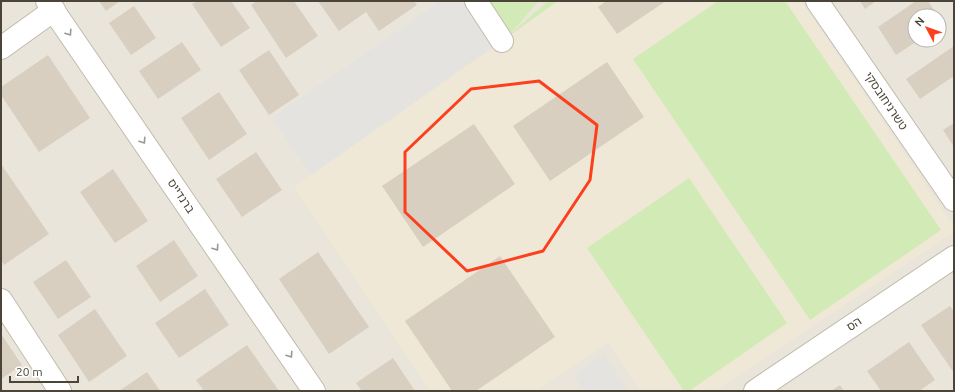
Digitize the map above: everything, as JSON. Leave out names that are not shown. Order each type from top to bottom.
[{"type":"street","points":[[476,1],[502,40]]},
{"type":"street","name":"טשרניחובסקי","points":[[817,1],[954,200]]},
{"type":"street","points":[[1,48],[51,6]]},
{"type":"street","name":"ברנדייס","points":[[51,6],[314,391]]},
{"type":"street","name":"הס","points":[[755,391],[954,258]]},
{"type":"street","points":[[1,300],[60,391]]},
{"type":"highlighted area","points":[[539,81],[597,125],[590,180],[543,251],[467,271],[405,212],[405,152],[471,89]]},
{"type":"shaded area","points":[[1,1],[954,1],[954,391],[1,391]]},
{"type":"shaded area","points":[[441,1],[476,1],[502,41],[311,175],[272,118]]},
{"type":"shaded area","points":[[558,1],[801,1],[954,227],[954,232],[715,391],[641,391],[609,342],[536,391],[430,391],[294,187]]},
{"type":"shaded area","points":[[604,354],[628,391],[584,391],[574,375]]},
{"type":"green space","points":[[476,1],[539,1],[507,37],[548,1],[558,1],[502,41]]},
{"type":"green space","points":[[718,1],[785,1],[941,230],[810,320],[633,59]]},
{"type":"green space","points":[[689,178],[787,323],[689,391],[684,391],[587,248]]},
{"type":"building","points":[[99,1],[120,1],[106,11]]},
{"type":"building","points":[[197,1],[231,1],[250,28],[221,47],[192,4]]},
{"type":"building","points":[[257,1],[294,1],[318,36],[286,58],[251,5]]},
{"type":"building","points":[[318,1],[414,1],[417,5],[379,31],[366,12],[339,31]]},
{"type":"building","points":[[606,1],[666,1],[617,34],[598,7]]},
{"type":"building","points":[[860,1],[876,1],[865,9]]},
{"type":"building","points":[[916,1],[928,1],[933,8],[907,8],[907,48],[896,55],[878,27]]},
{"type":"building","points":[[134,6],[156,38],[131,55],[109,23]]},
{"type":"building","points":[[182,42],[201,70],[158,99],[139,71]]},
{"type":"building","points":[[954,46],[954,76],[920,99],[906,79]]},
{"type":"building","points":[[269,50],[299,95],[269,115],[239,70]]},
{"type":"building","points":[[48,55],[90,118],[39,152],[1,95],[1,87]]},
{"type":"building","points":[[607,62],[644,117],[550,181],[513,126]]},
{"type":"building","points":[[219,92],[247,134],[209,160],[181,118]]},
{"type":"building","points":[[954,123],[954,147],[943,130]]},
{"type":"building","points":[[474,124],[515,184],[423,247],[382,186]]},
{"type":"building","points":[[256,152],[282,190],[242,217],[216,179]]},
{"type":"building","points":[[1,164],[49,234],[4,265],[1,260]]},
{"type":"building","points":[[113,169],[148,221],[115,243],[80,192]]},
{"type":"building","points":[[174,240],[198,276],[160,302],[136,266]]},
{"type":"building","points":[[318,252],[369,327],[329,354],[279,279]]},
{"type":"building","points":[[500,256],[555,337],[476,391],[452,391],[405,321]]},
{"type":"building","points":[[66,260],[91,297],[58,319],[33,282]]},
{"type":"building","points":[[205,289],[229,325],[179,358],[155,323]]},
{"type":"building","points":[[950,306],[954,312],[954,373],[921,325]]},
{"type":"building","points":[[95,309],[127,356],[89,382],[58,335]]},
{"type":"building","points":[[1,334],[22,365],[1,379]]},
{"type":"building","points":[[909,342],[935,380],[919,391],[881,391],[867,371]]},
{"type":"building","points":[[247,345],[279,391],[204,391],[196,380]]},
{"type":"building","points":[[393,358],[415,391],[362,391],[356,383]]},
{"type":"building","points":[[147,372],[160,391],[119,391]]},
{"type":"building","points":[[840,385],[844,391],[831,391]]}]
